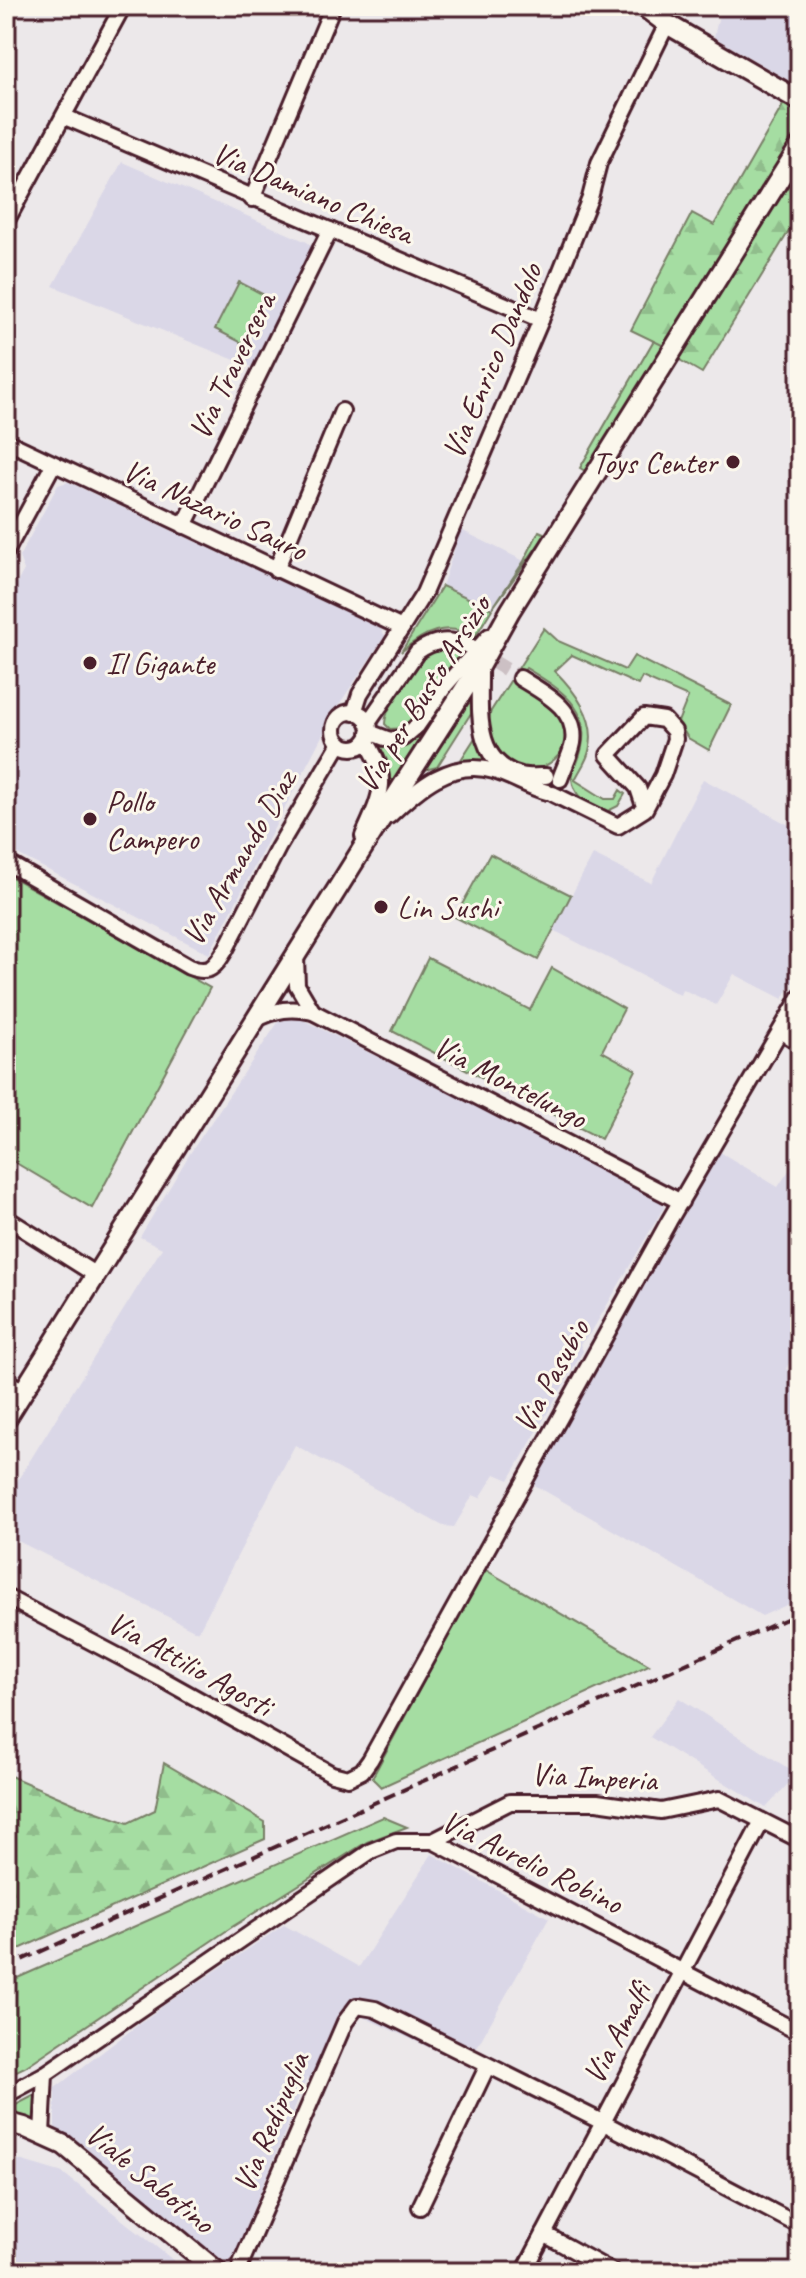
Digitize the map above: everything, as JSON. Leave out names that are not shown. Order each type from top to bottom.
[{"type":"main road","points":[[643,6],[667,24],[799,100]]},
{"type":"main road","name":"Via per Busto Arsizio","points":[[6,1419],[480,665],[510,611],[800,146]]},
{"type":"main road","points":[[6,2122],[42,2134]]},
{"type":"main road","name":"Viale Sabotino","points":[[42,2134],[64,2145],[218,2272]]},
{"type":"street","points":[[7,216],[58,124],[65,117],[123,6]]},
{"type":"street","points":[[252,199],[333,6]]},
{"type":"street","name":"Via Enrico Dandolo","points":[[340,743],[334,733],[337,721],[346,714],[354,713],[360,694],[424,593],[541,320],[590,198],[599,163],[667,24]]},
{"type":"street","name":"Via Damiano Chiesa","points":[[65,117],[541,320]]},
{"type":"street","name":"Via Traversera","points":[[184,526],[330,230]]},
{"type":"street","points":[[276,570],[342,411]]},
{"type":"street","name":"Via Nazario Sauro","points":[[6,441],[402,628]]},
{"type":"street","points":[[6,552],[53,465]]},
{"type":"street","points":[[367,732],[390,740],[403,738],[417,726],[445,686],[510,611]]},
{"type":"street","points":[[340,743],[356,748],[417,652],[440,640],[469,646]]},
{"type":"street","points":[[480,665],[481,719],[484,741],[491,757],[520,775],[553,784],[586,812],[618,826],[645,809],[663,775],[675,739],[674,731],[664,720],[644,717],[608,755],[638,788],[645,809]]},
{"type":"street","points":[[520,678],[557,702],[572,725],[573,743],[553,784]]},
{"type":"street","points":[[342,882],[379,798],[382,779],[379,759],[367,732],[365,718],[354,713]]},
{"type":"street","name":"Via Armando Diaz","points":[[6,862],[189,967],[201,971],[210,969],[218,963],[278,848],[340,743]]},
{"type":"street","points":[[374,830],[426,783],[446,772],[490,769],[553,784]]},
{"type":"street","points":[[296,956],[297,985],[313,1012]]},
{"type":"street","name":"Via Pasubio","points":[[348,1778],[362,1771],[370,1760],[681,1202],[800,997]]},
{"type":"street","name":"Via Montelungo","points":[[255,1020],[285,1009],[313,1012],[681,1202]]},
{"type":"street","points":[[781,1031],[800,1043]]},
{"type":"street","points":[[6,1218],[96,1275]]},
{"type":"street","points":[[6,1381],[24,1391]]},
{"type":"street","name":"Via Attilio Agosti","points":[[6,1597],[332,1774],[348,1778]]},
{"type":"street","name":"Via Imperia","points":[[433,1841],[510,1802],[597,1802],[661,1811],[719,1799],[800,1840]]},
{"type":"street","name":"Via Amalfi","points":[[524,2272],[762,1821]]},
{"type":"street","name":"Via Aurelio Robino","points":[[6,2095],[45,2074],[371,1851],[396,1841],[433,1841],[800,2033]]},
{"type":"street","name":"Via Redipuglia","points":[[241,2263],[345,2022],[357,2006],[375,2009],[487,2067]]},
{"type":"street","points":[[420,2207],[487,2067],[602,2122],[800,2226]]},
{"type":"street","points":[[42,2134],[45,2074]]},
{"type":"street","points":[[544,2234],[613,2272]]},
{"type":"shaded area","points":[[721,6],[777,9],[778,6],[800,6],[800,87],[714,37]]},
{"type":"shaded area","points":[[122,162],[307,242],[314,248],[252,367],[53,286]]},
{"type":"shaded area","points":[[68,482],[380,628],[385,636],[336,709],[209,954],[6,848],[6,597],[9,598],[24,570],[19,557],[58,485]]},
{"type":"shaded area","points":[[461,530],[524,561],[491,609],[442,586]]},
{"type":"shaded area","points":[[703,779],[800,831],[800,968],[783,999],[734,974],[716,1005],[682,989],[680,995],[553,930],[593,855],[651,883]]},
{"type":"shaded area","points":[[297,1017],[658,1196],[664,1207],[592,1331],[580,1344],[583,1351],[509,1480],[495,1474],[480,1498],[473,1495],[454,1527],[443,1526],[295,1445],[198,1632],[6,1535],[6,1499],[162,1248],[140,1237],[189,1155],[279,1021]]},
{"type":"shaded area","points":[[715,1149],[778,1187],[800,1154],[800,1301],[792,1314],[800,1319],[800,1341],[786,1369],[800,1377],[800,1599],[762,1616],[531,1483]]},
{"type":"shaded area","points":[[679,1698],[797,1774],[766,1808],[650,1737]]},
{"type":"shaded area","points":[[432,1854],[549,1918],[467,2065],[359,2015],[327,2087],[307,2078],[231,2263],[226,2263],[55,2129],[55,2088],[163,2006],[284,1925],[359,1967]]},
{"type":"shaded area","points":[[6,2156],[63,2173],[188,2272],[6,2272]]},
{"type":"green space","points":[[787,98],[800,107],[800,130],[664,346],[631,330],[692,213],[714,225]]},
{"type":"green space","points":[[800,165],[800,213],[702,373],[678,359]]},
{"type":"green space","points":[[239,282],[266,296],[242,343],[215,329]]},
{"type":"green space","points":[[654,340],[664,346],[585,471],[580,468]]},
{"type":"green space","points":[[539,531],[546,534],[492,609],[524,561]]},
{"type":"green space","points":[[442,586],[492,609],[475,637],[445,629],[427,634],[401,652]]},
{"type":"green space","points":[[544,628],[558,641],[625,670],[634,656],[731,705],[709,750],[688,738],[678,722],[688,697],[642,677],[638,685],[572,655],[555,671],[577,697],[590,728],[588,755],[575,780],[605,799],[615,799],[620,790],[625,794],[618,806],[606,812],[589,805],[578,794],[571,771],[572,761],[577,763],[582,745],[580,717],[565,695],[526,668],[517,682],[556,711],[566,728],[566,739],[555,759],[545,766],[520,770],[508,765],[490,741],[489,716]]},
{"type":"green space","points":[[441,648],[464,655],[414,719],[404,728],[390,729],[385,724],[386,717],[406,678],[423,656]]},
{"type":"green space","points":[[468,696],[473,710],[437,767],[421,771]]},
{"type":"green space","points":[[441,705],[391,784],[387,760],[379,746],[388,747],[404,741]]},
{"type":"green space","points":[[478,733],[480,746],[492,765],[457,766]]},
{"type":"green space","points":[[490,854],[571,895],[538,960],[455,917]]},
{"type":"green space","points":[[6,874],[210,988],[92,1208],[6,1157]]},
{"type":"green space","points":[[428,958],[530,1010],[552,968],[624,1009],[602,1051],[636,1070],[601,1139],[392,1031]]},
{"type":"green space","points":[[484,1569],[649,1665],[381,1787],[372,1778]]},
{"type":"green space","points":[[164,1763],[265,1822],[265,1839],[6,1955],[6,1774],[128,1823],[155,1810]]},
{"type":"green space","points":[[383,1817],[407,1827],[367,1842],[232,1927],[25,2067],[6,2076],[6,1983]]},
{"type":"green space","points":[[37,2094],[37,2127],[6,2119],[6,2110]]},
{"type":"tunnel","points":[[476,651],[520,678]]},
{"type":"railway","points":[[6,1967],[800,1613]]},
{"type":"place","name":"Toys Center","points":[[733,462]]},
{"type":"place","name":"Il Gigante","points":[[90,663]]},
{"type":"place","name":"Pollo Campero","points":[[90,819]]},
{"type":"place","name":"Lin Sushi","points":[[381,907]]}]
